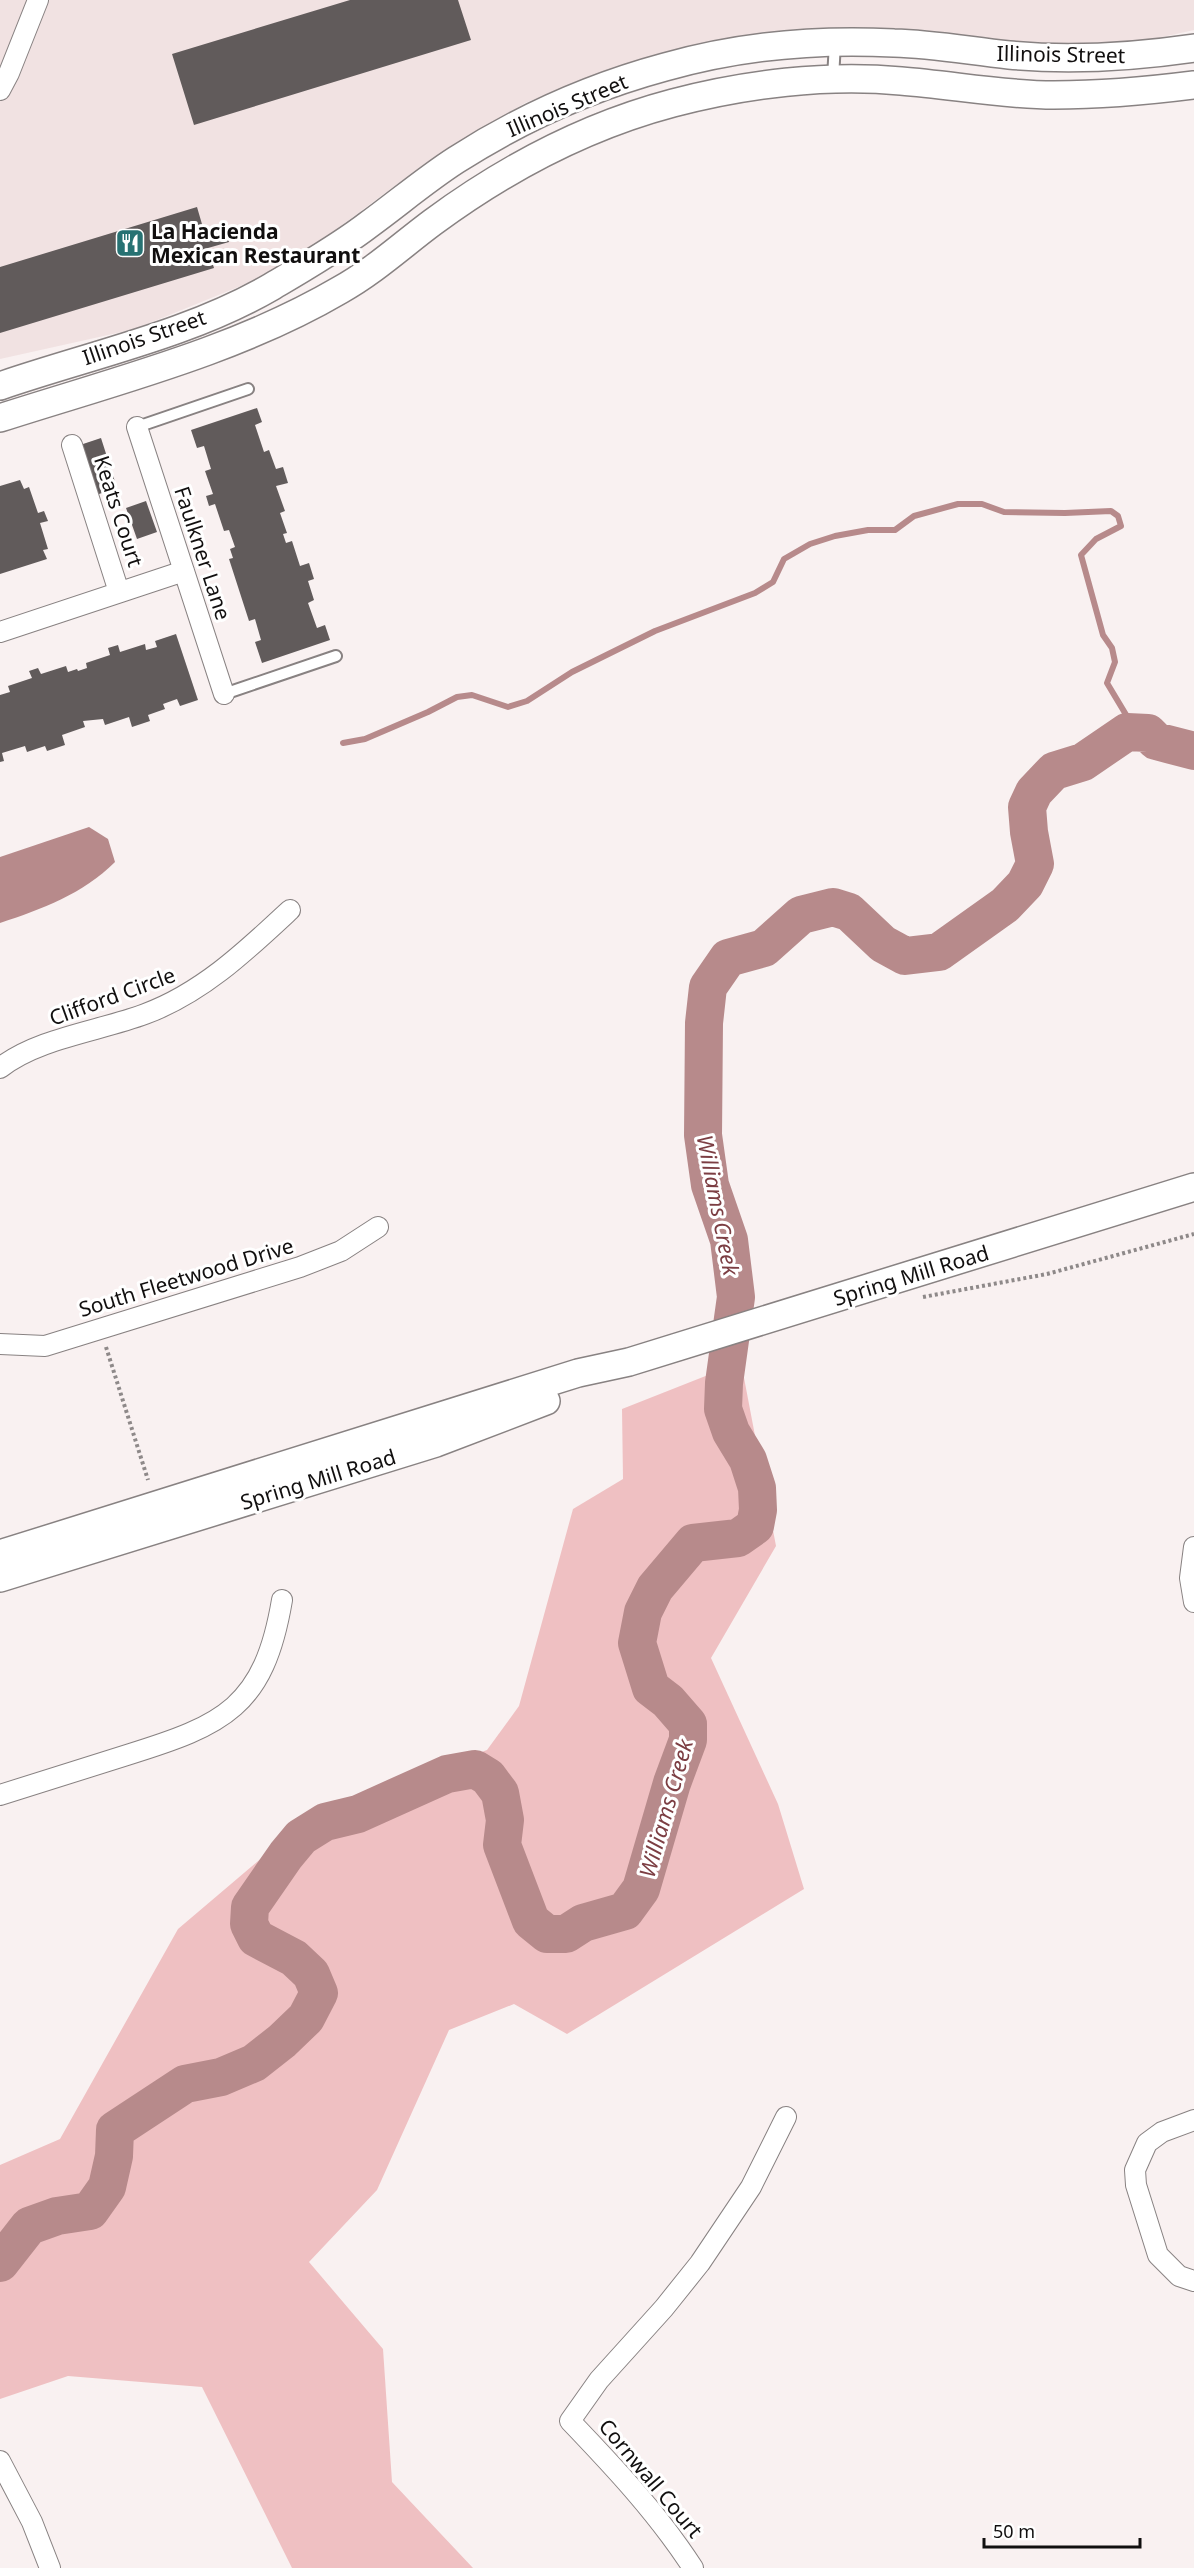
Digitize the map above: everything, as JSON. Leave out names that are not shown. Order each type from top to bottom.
[{"type":"street","points":[[0,90],[38,0]]},
{"type":"street","name":"Illinois Street","points":[[0,386],[200,320],[268,288],[365,228],[457,160],[523,122],[576,98],[629,78],[704,57],[780,45],[835,42],[923,45],[1048,58],[1124,56],[1194,48]]},
{"type":"street","name":"Illinois Street","points":[[0,418],[165,365],[274,326],[342,289],[435,220],[498,178],[600,127],[672,103],[735,90],[833,79],[898,80],[1051,95],[1127,94],[1194,86]]},
{"type":"street","name":"Faulkner Lane","points":[[137,427],[224,694]]},
{"type":"street","name":"Keats Court","points":[[72,445],[119,592]]},
{"type":"street","points":[[0,632],[184,571]]},
{"type":"street","name":"Clifford Circle","points":[[0,1068],[10,1060],[34,1049],[147,1013],[195,990],[246,951],[290,910]]},
{"type":"street","name":"Spring Mill Road","points":[[0,1554],[566,1377],[629,1362],[1194,1187]]},
{"type":"street","name":"South Fleetwood Drive","points":[[0,1344],[45,1346],[100,1329],[300,1267],[341,1251],[378,1227]]},
{"type":"street","name":"Spring Mill Road","points":[[0,1578],[436,1443],[581,1388],[629,1362]]},
{"type":"street","points":[[1194,1547],[1190,1578],[1194,1602]]},
{"type":"street","points":[[0,1795],[172,1741],[216,1722],[236,1706],[256,1680],[271,1651],[282,1600]]},
{"type":"street","name":"Cornwall Court","points":[[693,2568],[661,2522],[628,2482],[570,2421],[599,2380],[664,2308],[712,2246],[751,2187],[786,2117]]},
{"type":"street","points":[[1194,2121],[1162,2132],[1147,2143],[1135,2170],[1136,2185],[1158,2255],[1179,2276],[1194,2281]]},
{"type":"street","points":[[0,2461],[32,2522],[50,2568]]},
{"type":"lane","points":[[833,79],[835,42]]},
{"type":"lane","points":[[137,427],[248,389]]},
{"type":"lane","points":[[224,694],[336,656]]},
{"type":"path","points":[[915,1299],[1057,1272],[1194,1234]]},
{"type":"path","points":[[100,1329],[148,1480]]},
{"type":"shaded area","points":[[0,0],[1194,0],[1194,30],[1131,44],[1025,45],[776,33],[621,65],[525,103],[424,164],[314,246],[260,278],[135,329],[0,359]]},
{"type":"shaded area","points":[[89,827],[108,839],[115,862],[76,892],[0,923],[0,857]]},
{"type":"shaded area","points":[[741,1362],[776,1546],[711,1658],[778,1804],[804,1889],[567,2034],[514,2004],[449,2030],[377,2190],[309,2262],[383,2349],[392,2482],[473,2568],[292,2568],[202,2387],[68,2376],[0,2399],[0,2165],[60,2139],[178,1929],[318,1810],[487,1750],[519,1706],[573,1509],[623,1479],[622,1409]]},
{"type":"building","points":[[350,0],[458,0],[471,40],[194,125],[172,54]]},
{"type":"building","points":[[197,207],[204,231],[224,225],[229,242],[208,248],[214,268],[0,333],[0,267]]},
{"type":"building","points":[[257,408],[262,422],[255,425],[264,452],[269,450],[276,469],[283,467],[288,483],[276,486],[285,511],[280,513],[287,533],[283,534],[286,543],[292,541],[300,566],[309,563],[314,579],[308,581],[314,600],[308,603],[317,628],[325,625],[330,640],[262,663],[255,642],[261,640],[255,619],[249,621],[229,559],[233,558],[230,549],[235,547],[229,530],[224,531],[215,504],[209,506],[206,496],[213,494],[205,471],[211,469],[204,446],[197,448],[191,430]]},
{"type":"building","points":[[101,438],[117,488],[96,495],[80,445]]},
{"type":"building","points":[[20,480],[24,489],[29,487],[38,513],[44,511],[48,521],[40,523],[48,549],[43,550],[47,559],[0,574],[0,486]]},
{"type":"building","points":[[146,501],[157,532],[137,539],[126,508]]},
{"type":"building","points":[[176,634],[198,700],[180,706],[177,699],[163,704],[165,709],[148,715],[150,721],[132,727],[129,717],[105,725],[103,719],[83,721],[85,727],[62,735],[65,745],[47,751],[45,746],[27,752],[25,746],[2,753],[4,761],[0,762],[0,695],[10,692],[8,686],[32,678],[29,671],[38,668],[41,674],[66,666],[68,672],[77,669],[78,671],[87,668],[86,663],[110,655],[108,648],[118,645],[120,652],[145,644],[146,650],[157,647],[155,641]]},
{"type":"waterway","points":[[343,743],[365,739],[457,697],[472,695],[508,707],[527,701],[572,672],[655,631],[755,593],[773,582],[784,559],[810,544],[835,536],[868,530],[895,530],[914,516],[958,504],[982,504],[1004,512],[1111,511],[1118,516],[1121,526],[1096,539],[1081,555],[1103,635],[1112,648],[1115,662],[1107,683],[1137,733]]},
{"type":"waterway","name":"Williams Creek","points":[[0,2263],[29,2226],[57,2216],[90,2211],[107,2187],[114,2156],[115,2130],[185,2084],[221,2077],[254,2063],[306,2018],[319,1993],[311,1974],[294,1958],[256,1938],[249,1924],[250,1907],[301,1837],[325,1822],[358,1814],[447,1774],[475,1769],[488,1777],[500,1793],[505,1820],[502,1845],[531,1921],[547,1934],[566,1934],[583,1923],[625,1911],[641,1889],[672,1783],[688,1740],[688,1724],[668,1701],[651,1688],[637,1643],[643,1612],[655,1588],[693,1543],[738,1538],[755,1526],[758,1510],[757,1488],[748,1460],[731,1432],[723,1409],[724,1383],[736,1297],[729,1240],[710,1185],[703,1135],[704,1023],[708,987],[728,958],[764,948],[801,915],[833,907],[849,912],[883,944],[905,956],[939,952],[1005,905],[1025,884],[1035,864],[1027,807],[1034,792],[1054,771],[1083,762],[1127,732],[1148,733],[1156,741],[1194,751]]},
{"type":"place","name":"La Hacienda Mexican Restaurant","points":[[130,243]]}]
